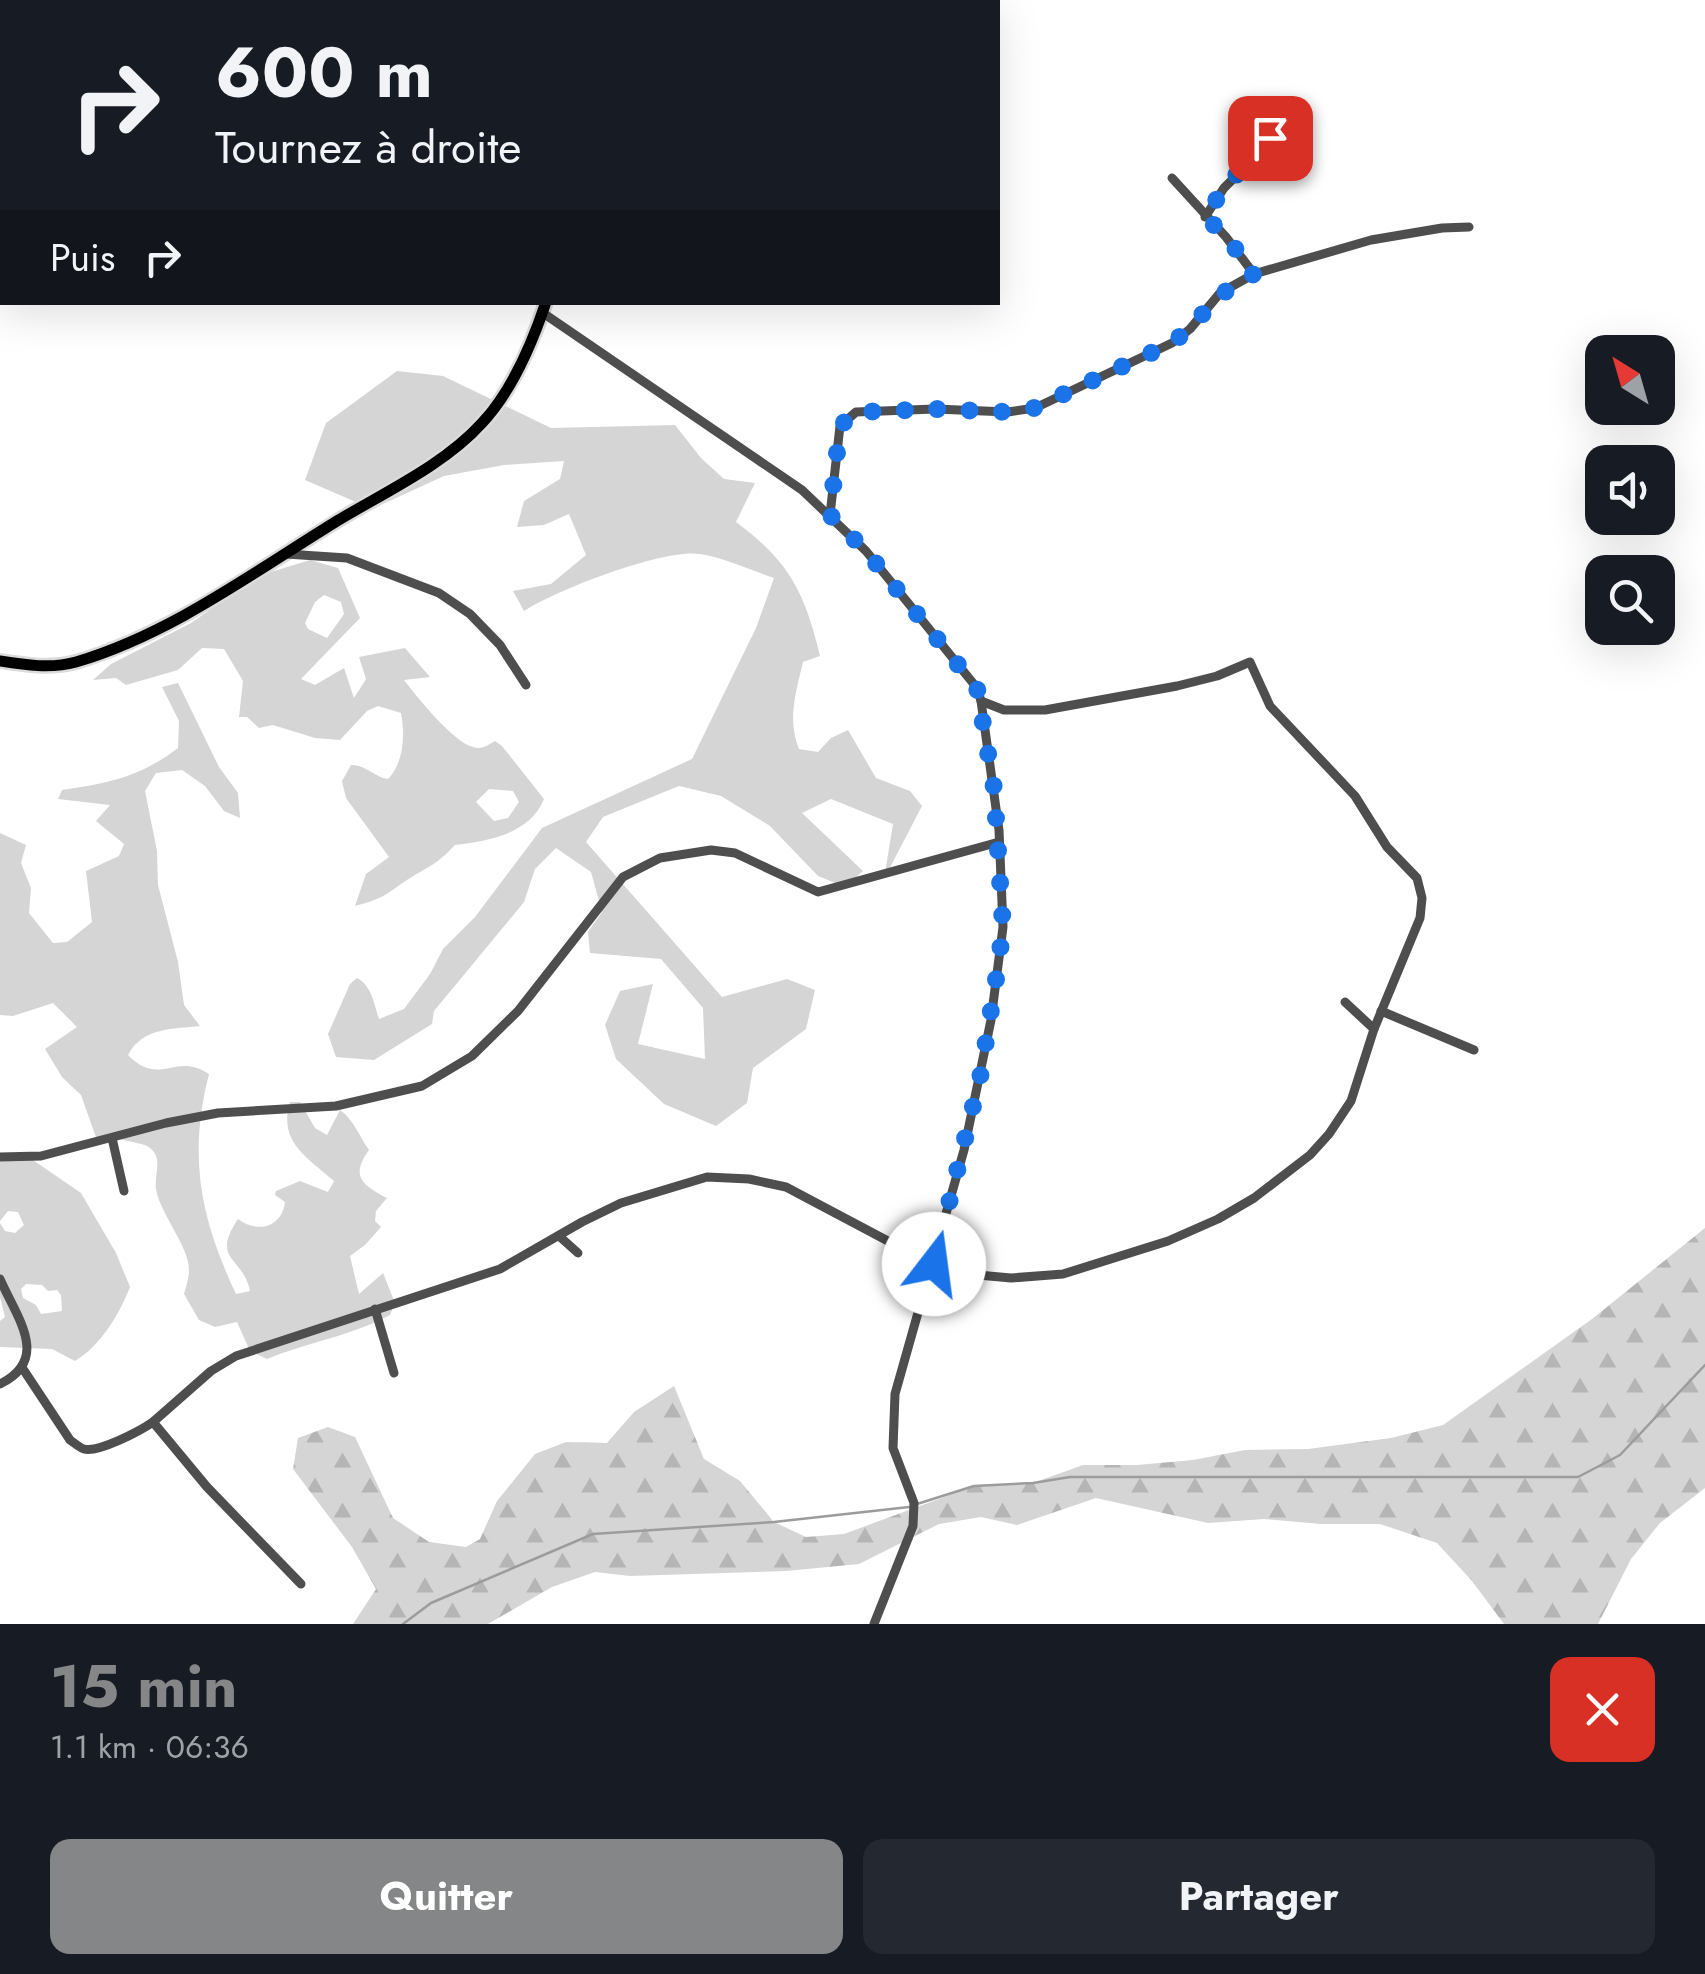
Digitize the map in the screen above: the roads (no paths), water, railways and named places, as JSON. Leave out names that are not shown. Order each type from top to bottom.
[{"type":"main road","points":[[0,661],[50,666],[103,651],[229,591],[436,462],[484,422],[529,348],[544,308]]},
{"type":"street","points":[[1205,217],[1224,188],[1261,151],[1284,108]]},
{"type":"street","points":[[1172,178],[1226,236],[1254,274]]},
{"type":"street","points":[[830,515],[840,426],[856,412],[1008,412],[1034,408],[1172,343],[1190,329],[1220,293],[1254,274],[1332,250],[1442,228],[1469,227]]},
{"type":"street","points":[[1332,250],[1336,265]]},
{"type":"street","points":[[544,308],[776,470],[830,515],[912,606],[977,688],[981,701],[999,842],[1003,927],[990,1020],[964,1150],[934,1264],[902,1362],[892,1432],[914,1503],[914,1526],[874,1624]]},
{"type":"street","points":[[286,554],[347,558],[439,593],[470,614],[500,645],[526,685]]},
{"type":"street","points":[[23,1369],[70,1440],[87,1450],[153,1422],[211,1371],[236,1356],[500,1269],[621,1203],[673,1184],[707,1177],[749,1179],[786,1187],[934,1264],[966,1274],[1011,1278],[1064,1274],[1168,1241],[1218,1219],[1269,1187],[1310,1155],[1351,1101],[1374,1029],[1420,918],[1421,887],[1417,878],[1387,847],[1355,796],[1270,706],[1250,662],[1204,680],[1045,710],[1004,710],[981,701]]},
{"type":"street","points":[[0,1157],[41,1156],[218,1113],[336,1106],[422,1086],[472,1056],[518,1011],[623,877],[660,858],[711,850],[735,853],[818,892],[999,842]]},
{"type":"street","points":[[1345,1002],[1374,1029]]},
{"type":"street","points":[[1382,1010],[1474,1050]]},
{"type":"street","points":[[112,1138],[124,1191]]},
{"type":"street","points":[[559,1236],[578,1253]]},
{"type":"street","points":[[0,1278],[28,1346],[23,1369],[0,1384]]},
{"type":"street","points":[[375,1309],[394,1373]]},
{"type":"street","points":[[153,1422],[301,1584]]},
{"type":"waterway","points":[[917,1504],[974,1486],[1070,1477],[1578,1477],[1620,1455],[1705,1365]]},
{"type":"waterway","points":[[403,1624],[431,1603],[593,1534],[774,1522],[909,1507]]}]
